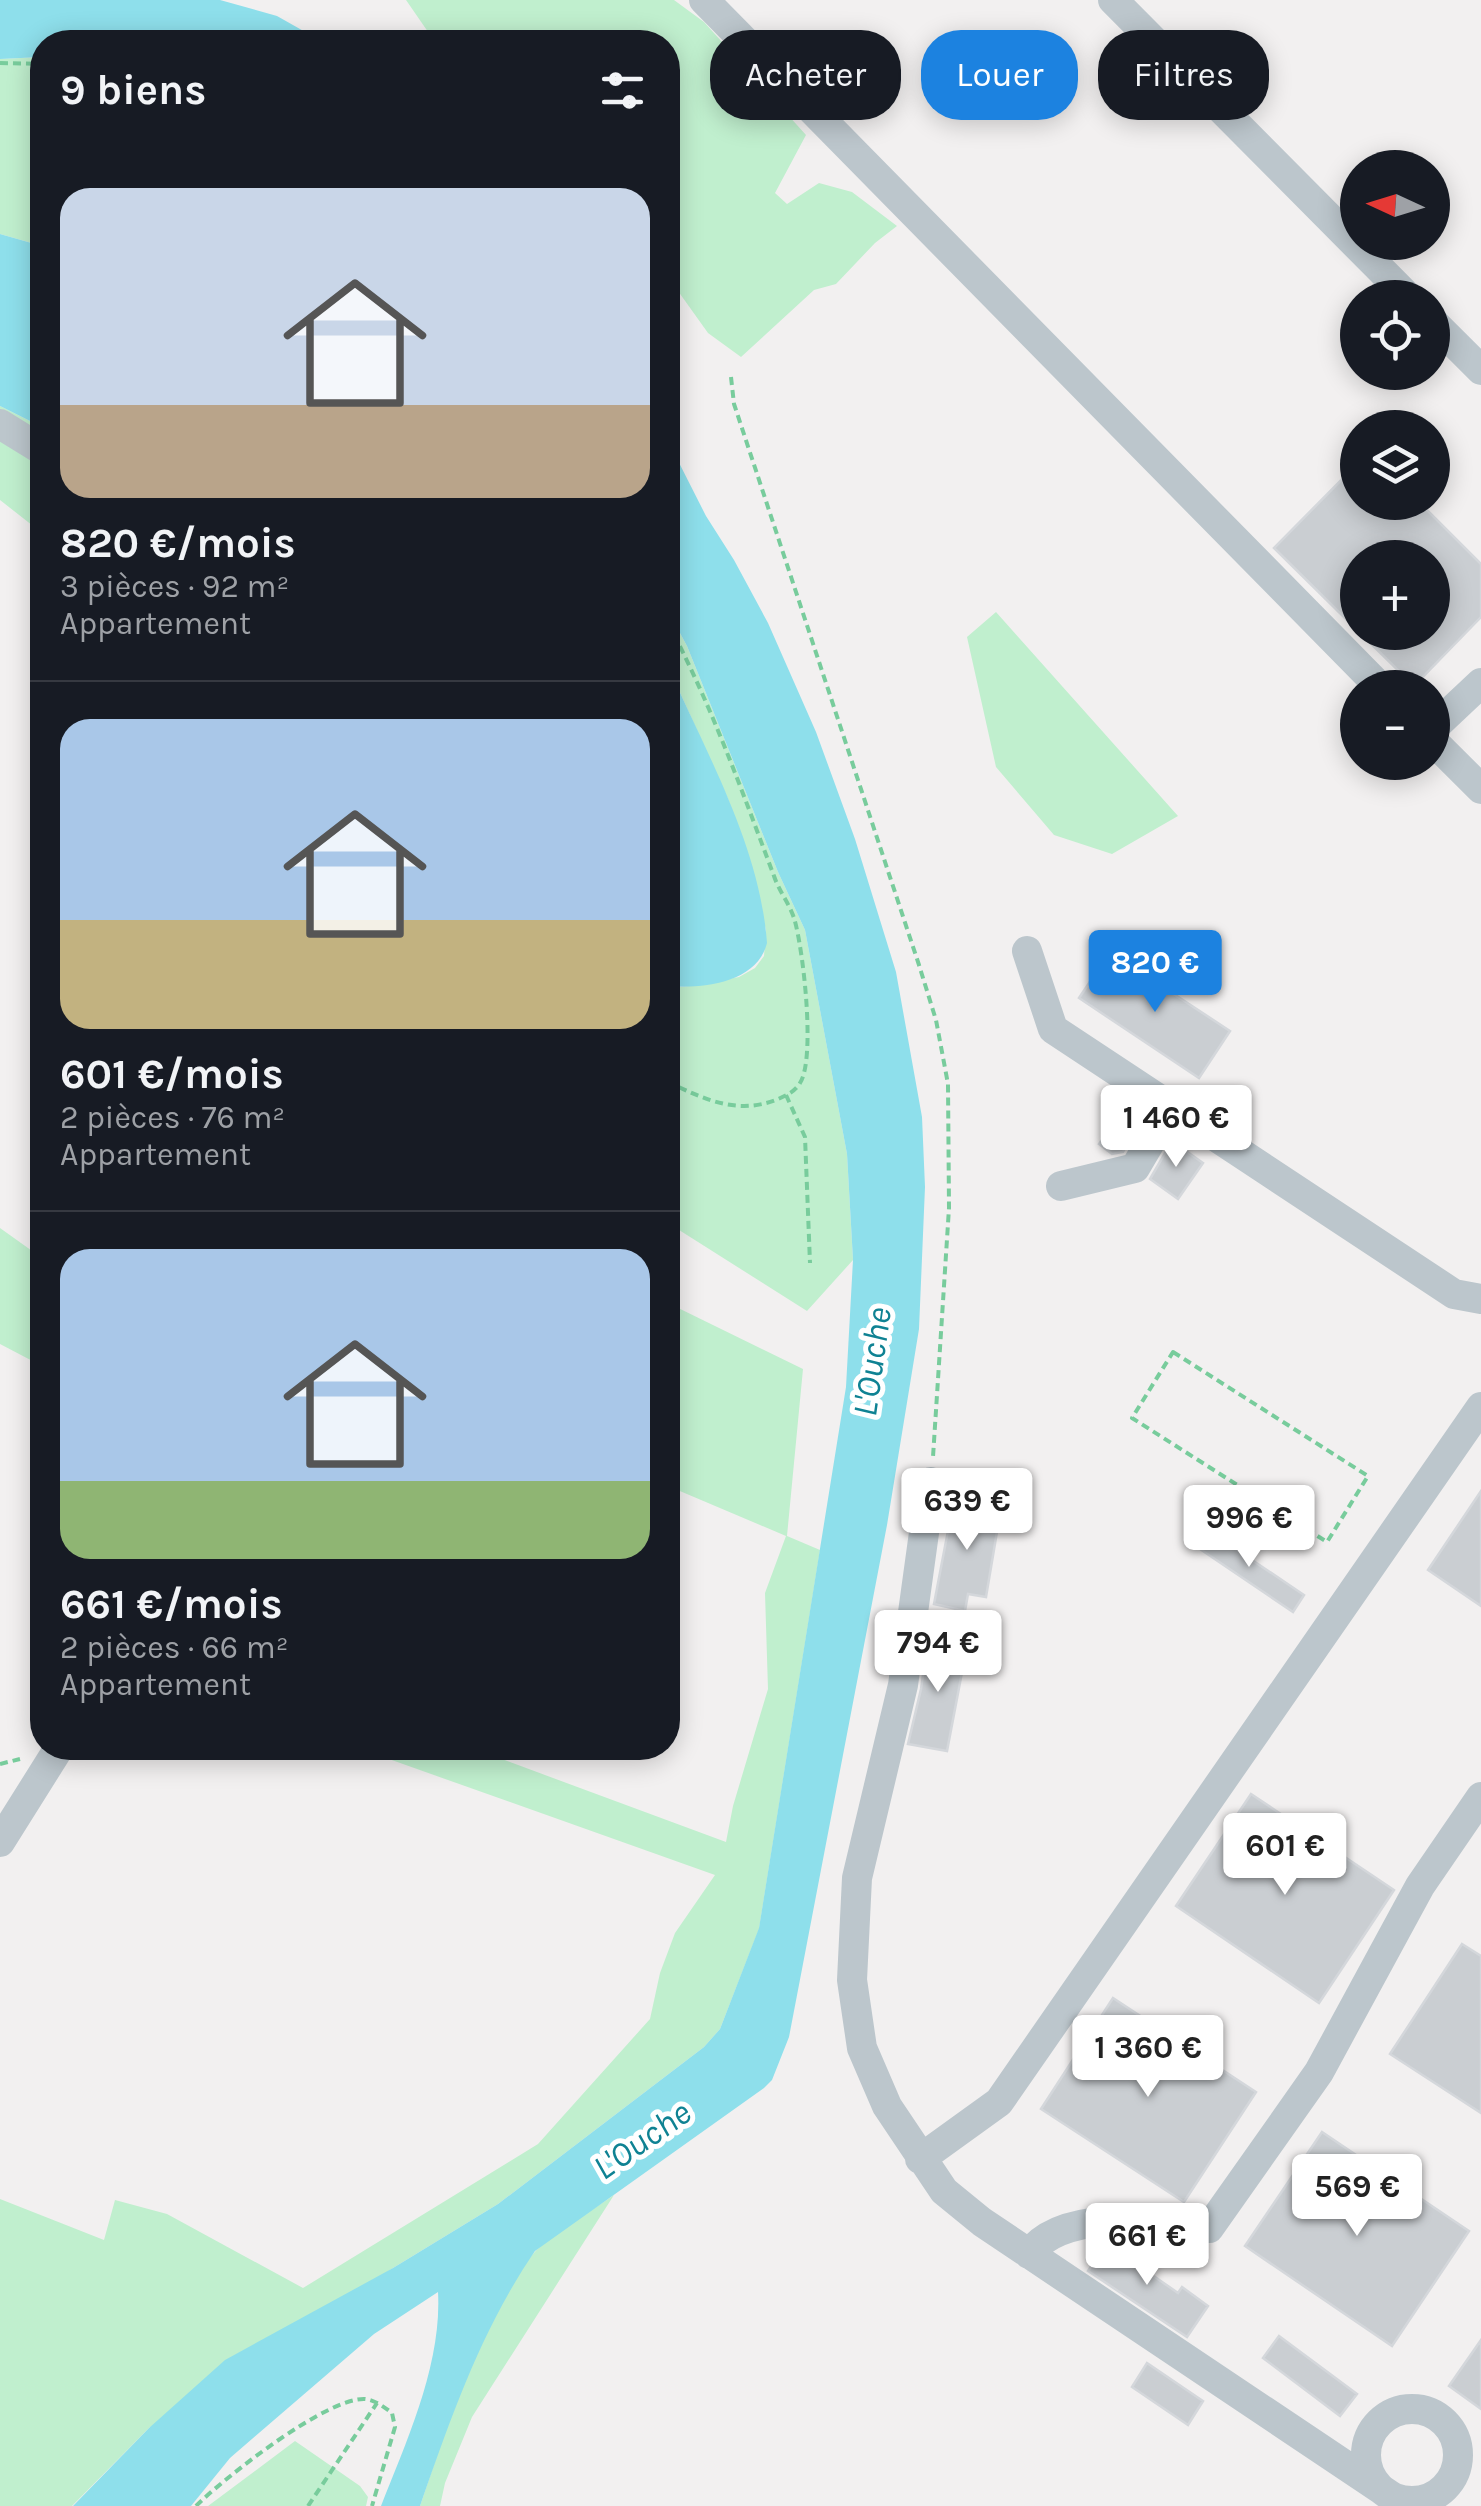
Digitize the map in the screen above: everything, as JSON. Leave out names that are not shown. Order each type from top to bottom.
[{"type":"lane","points":[[704,0],[1363,670]]},
{"type":"lane","points":[[1113,0],[1391,280]]},
{"type":"lane","points":[[1450,339],[1481,370]]},
{"type":"lane","points":[[0,424],[30,443]]},
{"type":"lane","points":[[1450,711],[1481,682]]},
{"type":"lane","points":[[1450,758],[1481,789]]},
{"type":"lane","points":[[1028,951],[1053,1028],[1454,1294],[1481,1300]]},
{"type":"lane","points":[[1061,1186],[1135,1168],[1172,1105]]},
{"type":"lane","points":[[920,2159],[999,2102],[1481,1407]]},
{"type":"lane","points":[[932,1482],[903,1685],[857,1878],[852,1980],[862,2048],[887,2106],[944,2191],[1029,2254],[1395,2499],[1434,2496],[1446,2486],[1469,2448],[1437,2416],[1406,2409],[1378,2423],[1366,2450],[1371,2478],[1395,2499]]},
{"type":"lane","points":[[0,1842],[51,1760]]},
{"type":"lane","points":[[1029,2254],[1039,2240],[1076,2227],[1150,2221],[1209,2228],[1319,2072],[1420,1886],[1481,1797]]},
{"type":"path","points":[[0,62],[30,63]]},
{"type":"path","points":[[731,377],[734,404],[925,984],[948,1084],[949,1208],[932,1482]]},
{"type":"path","points":[[680,649],[794,917],[806,1007],[807,1057],[806,1071],[798,1087],[756,1107],[731,1107],[680,1087]]},
{"type":"path","points":[[786,1095],[804,1138],[810,1263]]},
{"type":"path","points":[[1174,1352],[1269,1413],[1368,1476],[1326,1542],[1132,1418],[1174,1352]]},
{"type":"path","points":[[196,2506],[272,2444],[334,2408],[362,2399],[392,2413],[396,2427],[372,2506]]},
{"type":"path","points":[[308,2506],[377,2403]]},
{"type":"green space","points":[[406,0],[674,0],[711,30],[710,120],[792,120],[806,135],[775,193],[787,204],[819,183],[852,192],[897,226],[836,284],[814,290],[741,357],[708,333],[680,294],[680,30],[427,30]]},
{"type":"green space","points":[[30,58],[30,243],[0,234],[0,59]]},
{"type":"green space","points":[[0,406],[30,421],[30,524],[0,500]]},
{"type":"green space","points":[[996,612],[1178,816],[1112,854],[1054,835],[996,767],[967,637]]},
{"type":"green space","points":[[680,633],[805,930],[847,1154],[853,1260],[807,1311],[680,1231],[680,987],[739,977],[755,968],[764,956],[766,930],[749,860],[728,799],[680,693]]},
{"type":"green space","points":[[0,1228],[30,1249],[30,1360],[0,1344]]},
{"type":"green space","points":[[680,1309],[803,1369],[787,1536],[820,1550],[759,1929],[720,2029],[704,2047],[498,2204],[149,2428],[72,2506],[0,2506],[0,2199],[104,2240],[115,2200],[167,2214],[303,2288],[538,2144],[650,2019],[660,1973],[675,1933],[715,1875],[392,1760],[504,1760],[726,1842],[768,1689],[765,1593],[786,1536],[680,1491]]},
{"type":"green space","points":[[614,2195],[472,2417],[445,2483],[440,2506],[420,2506],[466,2375],[514,2281],[541,2246]]},
{"type":"green space","points":[[295,2441],[360,2486],[368,2497],[366,2506],[208,2506]]},
{"type":"water","points":[[0,0],[220,0],[277,16],[302,30],[30,30],[30,58],[0,59]]},
{"type":"water","points":[[0,234],[30,243],[30,421],[0,406]]},
{"type":"water","name":"L'Ouche","points":[[680,465],[768,623],[816,732],[855,839],[896,972],[922,1117],[925,1187],[919,1329],[887,1525],[789,2037],[772,2080],[764,2088],[535,2251],[483,2343],[420,2506],[381,2506],[429,2374],[438,2292],[374,2334],[230,2458],[191,2506],[73,2506],[149,2428],[225,2360],[393,2268],[498,2204],[704,2047],[720,2029],[759,1928],[846,1387],[853,1260],[847,1154],[805,930],[680,633]]},
{"type":"water","points":[[680,692],[743,836],[754,871],[767,943],[761,956],[741,975],[697,986],[680,986]]},
{"type":"building","points":[[1340,481],[1340,520],[1437,520],[1481,564],[1481,617],[1450,649],[1450,540],[1340,540],[1340,613],[1274,548]]},
{"type":"building","points":[[1377,650],[1449,650],[1430,670],[1398,670]]},
{"type":"building","points":[[1110,952],[1230,1031],[1199,1078],[1079,998]]},
{"type":"building","points":[[1120,1114],[1137,1127],[1123,1152],[1112,1154],[1099,1144]]},
{"type":"building","points":[[1172,1141],[1203,1163],[1178,1199],[1150,1179]]},
{"type":"building","points":[[1481,1491],[1481,1606],[1428,1570]]},
{"type":"building","points":[[955,1494],[986,1500],[985,1511],[1000,1514],[986,1597],[968,1594],[965,1611],[934,1604]]},
{"type":"building","points":[[1206,1529],[1304,1595],[1293,1612],[1194,1545]]},
{"type":"building","points":[[928,1639],[967,1646],[947,1751],[908,1744]]},
{"type":"building","points":[[1251,1794],[1394,1890],[1319,2003],[1176,1906]]},
{"type":"building","points":[[1462,1944],[1481,1956],[1481,2113],[1390,2054]]},
{"type":"building","points":[[1113,1998],[1256,2092],[1184,2202],[1041,2109]]},
{"type":"building","points":[[1322,2132],[1469,2231],[1392,2346],[1245,2246]]},
{"type":"building","points":[[1109,2240],[1118,2240],[1137,2253],[1132,2261],[1178,2293],[1182,2287],[1208,2306],[1187,2337],[1088,2271]]},
{"type":"building","points":[[1279,2336],[1357,2394],[1340,2416],[1263,2358]]},
{"type":"building","points":[[1481,2340],[1481,2409],[1449,2386]]},
{"type":"building","points":[[1147,2363],[1203,2401],[1188,2425],[1132,2387]]}]
